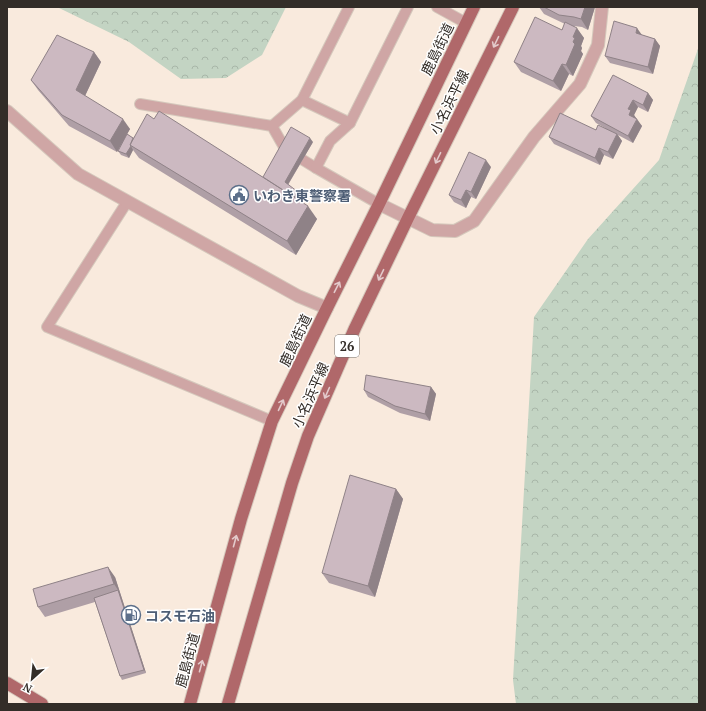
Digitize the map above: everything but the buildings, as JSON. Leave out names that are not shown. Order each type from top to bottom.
[{"type":"main road","name":"鹿島街道","points":[[190,704],[241,519],[272,422],[474,7]]},
{"type":"main road","name":"小名浜平線","points":[[228,704],[292,483],[308,436],[355,328],[513,7]]},
{"type":"main road","points":[[7,683],[42,704]]},
{"type":"street","points":[[379,204],[432,230],[455,231],[474,221],[534,137],[580,84],[598,45],[602,7]]},
{"type":"street","points":[[7,111],[78,174],[298,296],[327,308]]},
{"type":"lane","points":[[272,126],[302,100],[349,7]]},
{"type":"lane","points":[[316,168],[330,141],[350,123],[408,7]]},
{"type":"lane","points":[[437,7],[466,23]]},
{"type":"lane","points":[[302,100],[350,123]]},
{"type":"lane","points":[[140,104],[272,126]]},
{"type":"lane","points":[[272,126],[284,147]]},
{"type":"lane","points":[[303,160],[379,204]]},
{"type":"lane","points":[[128,202],[48,327],[272,422]]},
{"type":"green space","points":[[57,7],[286,7],[262,55],[226,78],[181,79],[129,42]]},
{"type":"green space","points":[[699,46],[699,704],[516,704],[513,680],[534,317],[588,239],[659,160]]},
{"type":"place","name":"いわき東警察署","points":[[239,195]]},
{"type":"place","name":"コスモ石油","points":[[131,615]]}]
